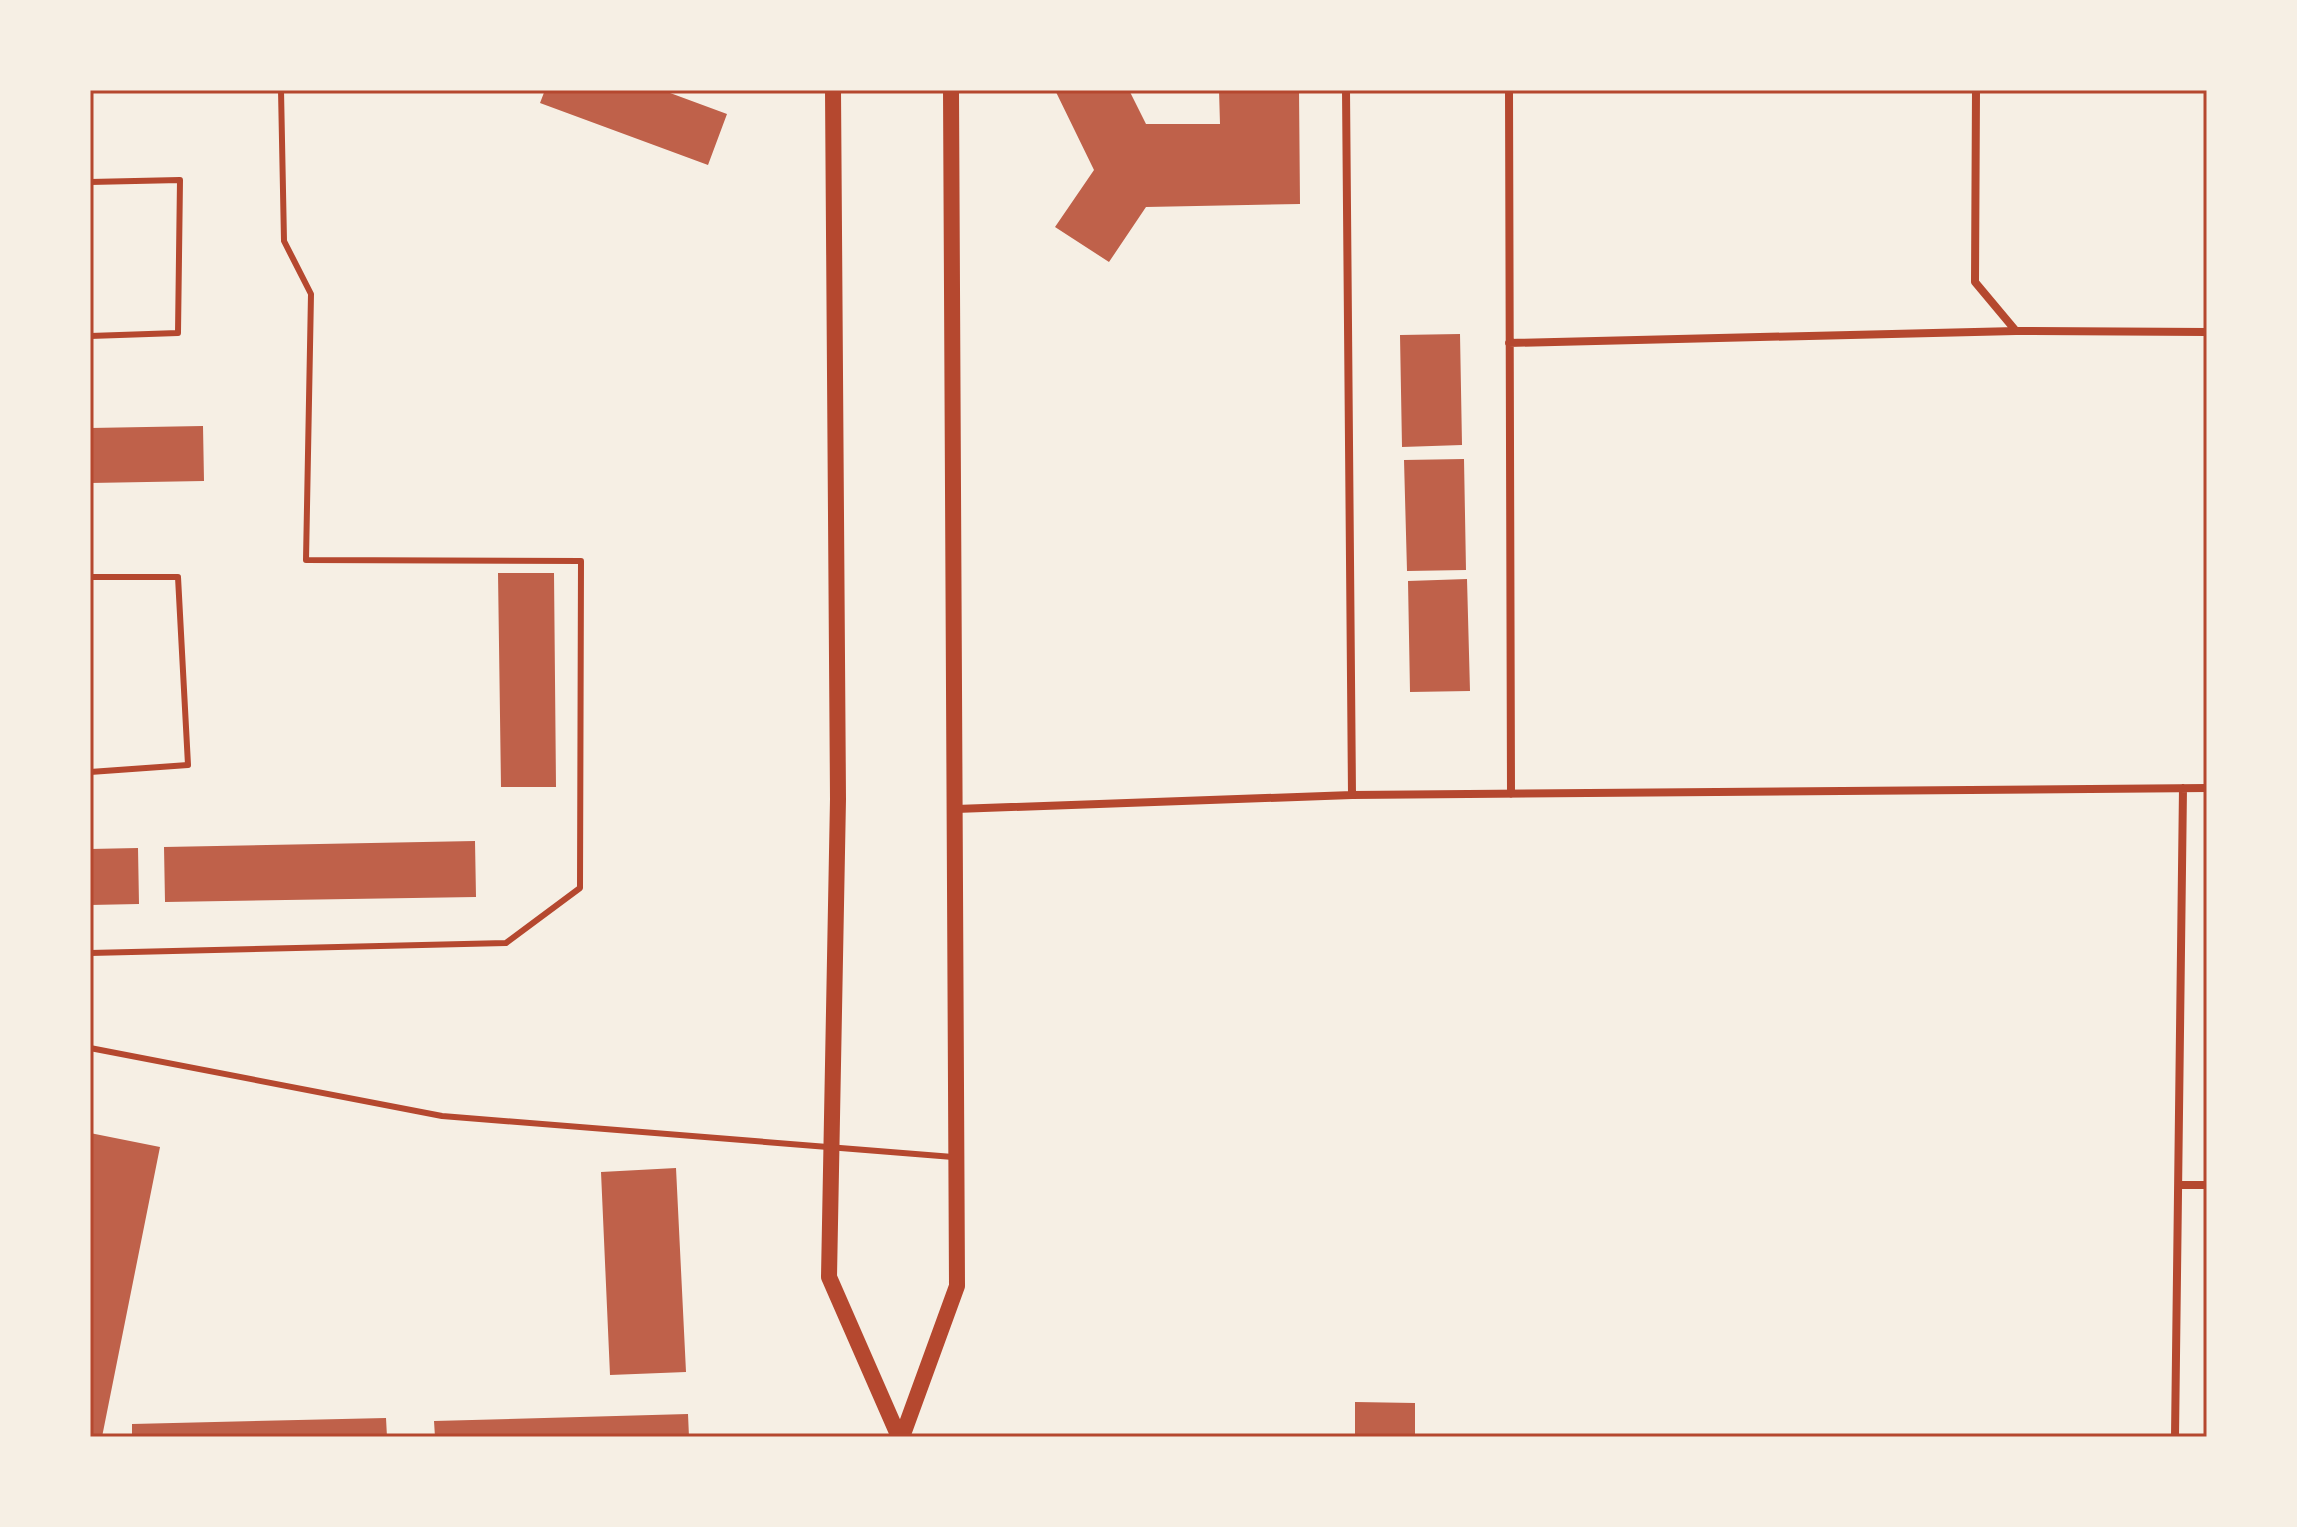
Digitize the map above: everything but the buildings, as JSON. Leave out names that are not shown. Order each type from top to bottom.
[{"type":"main road","points":[[833,90],[838,799],[829,1277],[901,1437]]},
{"type":"main road","points":[[901,1437],[957,1286],[951,90]]},
{"type":"street","points":[[1346,90],[1352,795]]},
{"type":"street","points":[[1509,90],[1511,794]]},
{"type":"street","points":[[1976,90],[1975,282],[2016,331]]},
{"type":"street","points":[[1509,343],[2016,331],[2207,332]]},
{"type":"street","points":[[2175,1437],[2183,788]]},
{"type":"street","points":[[956,809],[1352,795],[2207,788]]},
{"type":"street","points":[[2179,1185],[2207,1185]]},
{"type":"lane","points":[[90,953],[506,943],[580,888],[581,561],[306,560],[311,294],[284,241],[281,90]]},
{"type":"lane","points":[[90,182],[180,180],[178,333],[90,336]]},
{"type":"lane","points":[[90,577],[178,577],[188,765],[90,772]]},
{"type":"lane","points":[[90,1048],[442,1116],[957,1158]]}]
